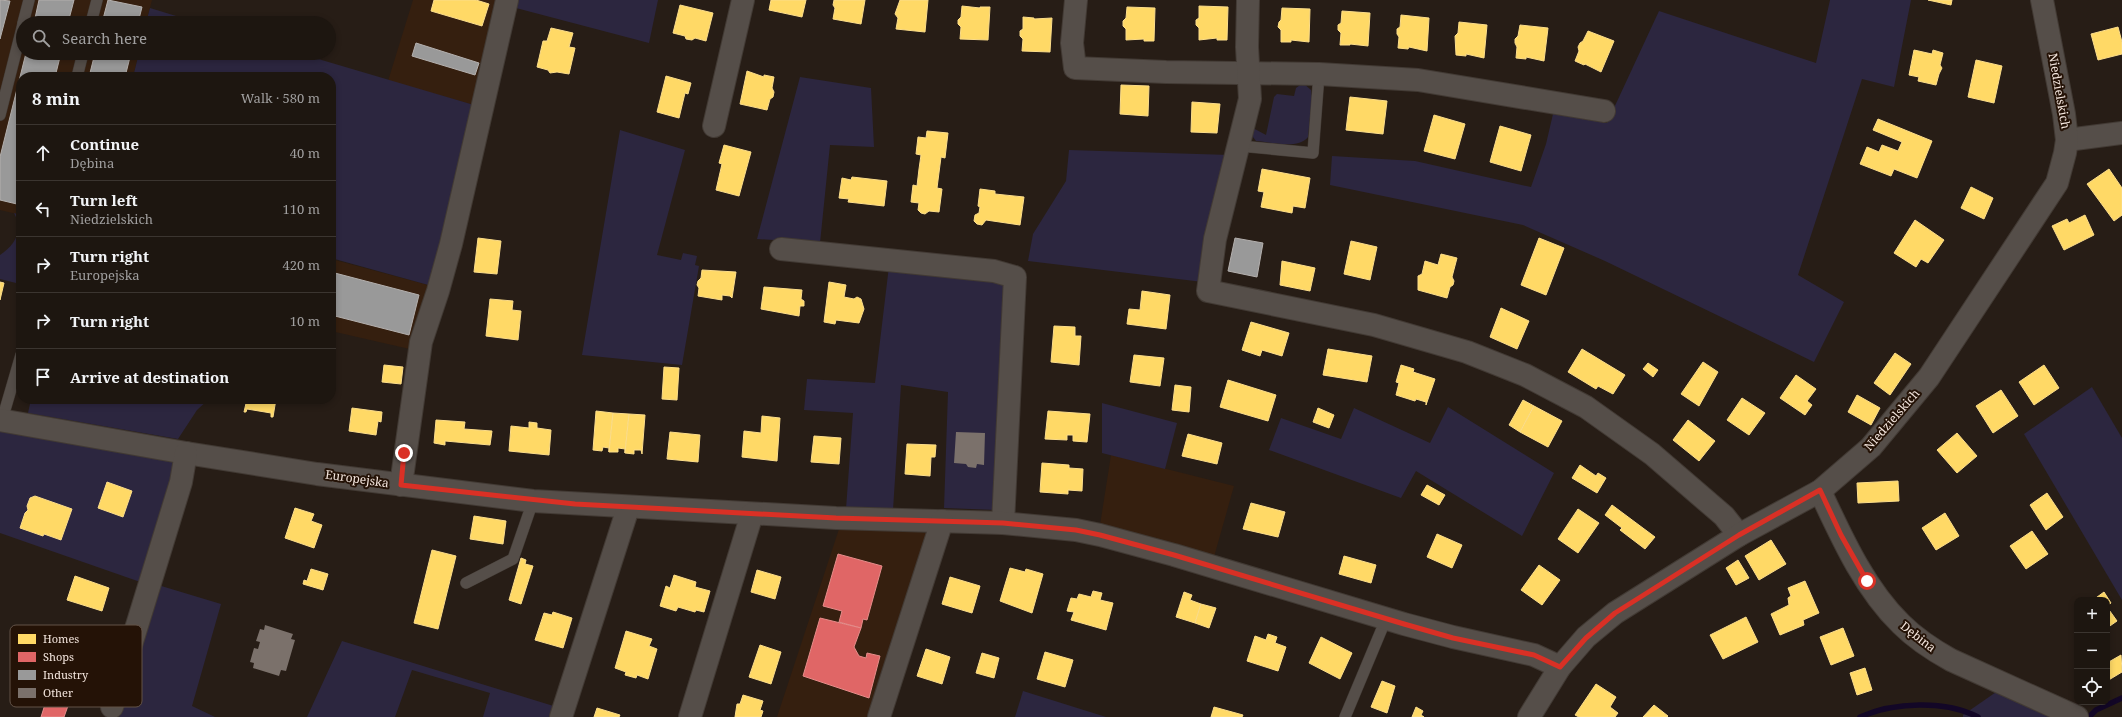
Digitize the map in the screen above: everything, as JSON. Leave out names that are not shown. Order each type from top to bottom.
[{"type":"street","points":[[401,485],[421,342],[438,291],[451,244],[507,0]]},
{"type":"street","points":[[714,126],[743,0]]},
{"type":"street","points":[[1076,0],[1072,43],[1075,68],[1319,74],[1418,80],[1604,111]]},
{"type":"street","points":[[1248,0],[1247,47],[1250,99],[1240,146],[1215,239],[1208,291],[1374,325],[1467,352],[1525,375],[1586,407],[1652,454],[1724,516],[1739,535]]},
{"type":"street","name":"Niedzielskich","points":[[1528,717],[1560,667],[1586,638],[1615,613],[1739,535],[1820,490],[1871,447],[1929,377],[2057,183],[2065,153],[2066,140],[2064,114],[2042,0]]},
{"type":"street","points":[[2066,140],[2122,133]]},
{"type":"street","points":[[781,249],[994,271],[1015,277],[1003,523]]},
{"type":"street","name":"Europejska","points":[[1,420],[186,454],[401,485],[532,501],[628,508],[752,514],[1003,523],[1076,530],[1174,555],[1453,638],[1534,655],[1560,667]]},
{"type":"street","points":[[137,625],[181,482],[186,454]]},
{"type":"street","name":"Dębina","points":[[1820,490],[1841,535],[1867,581],[1901,624],[1932,649],[1951,660],[2077,717]]},
{"type":"street","points":[[561,717],[628,508]]},
{"type":"street","points":[[690,717],[752,514]]},
{"type":"street","points":[[879,717],[942,521]]},
{"type":"lane","points":[[25,16],[29,0]]},
{"type":"lane","points":[[93,16],[97,0]]},
{"type":"lane","points":[[0,115],[16,51]]},
{"type":"lane","points":[[78,72],[82,60]]},
{"type":"lane","points":[[1240,146],[1313,153],[1319,74]]},
{"type":"lane","points":[[1,420],[16,371]]},
{"type":"lane","points":[[466,583],[513,559],[532,501]]},
{"type":"lane","points":[[1345,717],[1386,619]]},
{"type":"shaded area","points":[[0,0],[152,0],[148,16],[16,16],[16,60],[137,60],[134,72],[16,72],[16,214],[0,210]]},
{"type":"shaded area","points":[[413,0],[498,0],[474,105],[388,81]]},
{"type":"shaded area","points":[[518,0],[658,0],[649,43],[516,8]]},
{"type":"shaded area","points":[[1830,0],[1911,0],[1894,87],[1862,79],[1798,275],[1844,302],[1814,362],[1605,261],[1523,225],[1330,185],[1332,156],[1415,161],[1531,187],[1546,144],[1553,114],[1607,123],[1659,11],[1816,63]]},
{"type":"shaded area","points":[[150,8],[176,16],[148,16]]},
{"type":"shaded area","points":[[137,60],[322,60],[474,105],[432,286],[336,259],[336,72],[134,72]]},
{"type":"shaded area","points":[[800,77],[871,88],[874,147],[830,145],[820,243],[757,239]]},
{"type":"shaded area","points":[[1303,83],[1311,90],[1312,98],[1308,137],[1304,141],[1291,144],[1276,144],[1256,141],[1250,133],[1251,127],[1266,135],[1274,97],[1277,94],[1294,96],[1296,88]]},
{"type":"shaded area","points":[[620,130],[685,150],[657,255],[681,260],[683,253],[697,256],[695,265],[699,266],[682,365],[582,355]]},
{"type":"shaded area","points":[[1069,150],[1230,155],[1203,282],[1028,261],[1033,234],[1066,181]]},
{"type":"shaded area","points":[[16,237],[16,283],[0,279],[0,255],[14,242]]},
{"type":"shaded area","points":[[336,260],[432,286],[414,350],[336,332]]},
{"type":"shaded area","points":[[889,266],[1001,282],[1005,290],[997,510],[944,508],[948,392],[901,385],[893,510],[846,509],[853,413],[804,410],[807,379],[875,383]]},
{"type":"shaded area","points":[[2092,387],[2122,438],[2122,600],[2024,434]]},
{"type":"shaded area","points":[[1102,403],[1177,423],[1165,469],[1102,453]]},
{"type":"shaded area","points":[[30,404],[204,404],[197,410],[178,439],[28,413]]},
{"type":"shaded area","points":[[1448,407],[1554,473],[1522,536],[1416,471],[1401,498],[1269,450],[1281,418],[1341,439],[1354,408],[1430,443]]},
{"type":"shaded area","points":[[0,428],[174,461],[177,466],[146,584],[0,533]]},
{"type":"shaded area","points":[[1111,455],[1234,486],[1214,557],[1100,525]]},
{"type":"shaded area","points":[[840,526],[933,533],[870,717],[777,717]]},
{"type":"shaded area","points":[[158,585],[221,604],[192,706],[215,717],[119,717],[122,707],[142,707],[142,639]]},
{"type":"shaded area","points":[[342,641],[560,708],[557,717],[483,717],[490,693],[412,670],[395,717],[307,717]]},
{"type":"shaded area","points":[[1999,690],[2057,717],[1963,717],[1963,715]]},
{"type":"shaded area","points":[[1023,691],[1106,717],[1015,717]]},
{"type":"building: Homes","points":[[434,0],[476,0],[489,4],[482,26],[431,11]]},
{"type":"building: Homes","points":[[771,0],[806,0],[802,17],[769,10]]},
{"type":"building: Homes","points":[[834,0],[865,0],[861,24],[833,19],[835,8],[833,5]]},
{"type":"building: Homes","points":[[900,0],[928,0],[925,32],[896,29],[898,18],[895,14]]},
{"type":"building: Homes","points":[[1928,0],[1952,0],[1951,5]]},
{"type":"building: Homes","points":[[680,5],[713,13],[706,41],[695,38],[692,40],[686,39],[685,36],[673,33]]},
{"type":"building: Homes","points":[[962,6],[980,8],[990,7],[988,40],[960,39],[961,27],[958,24],[958,20],[961,17]]},
{"type":"building: Homes","points":[[1199,6],[1228,7],[1227,40],[1217,40],[1217,38],[1199,40],[1199,28],[1196,25],[1196,20],[1199,18]]},
{"type":"building: Homes","points":[[1127,7],[1155,8],[1154,41],[1144,41],[1144,39],[1126,40],[1126,29],[1123,26],[1123,21],[1126,18]]},
{"type":"building: Homes","points":[[1282,8],[1310,9],[1309,42],[1291,40],[1291,42],[1281,42],[1281,30],[1278,27],[1281,20]]},
{"type":"building: Homes","points":[[1342,11],[1370,13],[1368,46],[1350,44],[1340,45],[1341,33],[1338,30],[1338,25],[1341,23]]},
{"type":"building: Homes","points":[[1401,15],[1429,18],[1427,51],[1409,47],[1408,49],[1398,48],[1399,37],[1397,34],[1397,29],[1400,27]]},
{"type":"building: Homes","points":[[1023,17],[1034,19],[1052,18],[1050,52],[1022,51],[1023,39],[1020,36],[1020,31],[1023,29]]},
{"type":"building: Homes","points":[[1459,22],[1487,25],[1484,58],[1466,54],[1466,56],[1456,55],[1455,36],[1458,33]]},
{"type":"building: Homes","points":[[1520,25],[1548,28],[1544,61],[1526,57],[1526,59],[1516,58],[1517,47],[1515,39],[1518,36]]},
{"type":"building: Homes","points":[[2118,27],[2122,42],[2122,54],[2098,60],[2091,34]]},
{"type":"building: Homes","points":[[551,28],[573,33],[569,47],[575,48],[569,74],[557,72],[550,73],[548,70],[537,67],[543,41],[547,41]]},
{"type":"building: Homes","points":[[1588,31],[1614,41],[1601,72],[1575,61],[1579,51],[1578,47]]},
{"type":"building: Homes","points":[[1914,50],[1932,54],[1933,50],[1943,53],[1940,65],[1942,68],[1936,85],[1918,81],[1919,77],[1909,75]]},
{"type":"building: Homes","points":[[1976,60],[2002,66],[1994,103],[1968,97]]},
{"type":"building: Homes","points":[[747,71],[764,77],[764,75],[774,77],[772,88],[774,92],[773,97],[770,99],[767,110],[740,104]]},
{"type":"building: Homes","points":[[666,76],[691,83],[688,94],[685,93],[679,118],[657,112]]},
{"type":"building: Homes","points":[[1121,85],[1149,86],[1148,116],[1120,114]]},
{"type":"building: Homes","points":[[1350,97],[1387,101],[1383,134],[1346,130]]},
{"type":"building: Homes","points":[[1192,102],[1220,104],[1217,133],[1191,132]]},
{"type":"building: Homes","points":[[1434,115],[1465,124],[1455,159],[1424,151]]},
{"type":"building: Homes","points":[[1878,119],[1932,141],[1917,178],[1894,169],[1891,176],[1860,164],[1867,147],[1879,152],[1882,145],[1898,151],[1902,142],[1873,130]]},
{"type":"building: Homes","points":[[1500,126],[1531,135],[1521,171],[1490,162]]},
{"type":"building: Homes","points":[[927,131],[948,133],[945,158],[941,157],[937,188],[942,189],[939,212],[929,211],[925,214],[918,210],[919,203],[911,202],[913,185],[917,186],[921,155],[916,154],[918,137],[926,138]]},
{"type":"building: Homes","points":[[724,145],[751,152],[739,196],[716,190],[722,164],[719,163]]},
{"type":"building: Homes","points":[[1262,169],[1310,178],[1305,208],[1293,206],[1292,213],[1261,207],[1264,192],[1258,191]]},
{"type":"building: Homes","points":[[2109,169],[2122,188],[2122,215],[2114,221],[2087,184]]},
{"type":"building: Homes","points":[[852,177],[887,181],[884,206],[848,202],[849,199],[839,198],[842,178],[851,180]]},
{"type":"building: Homes","points":[[1971,187],[1993,198],[1984,219],[1961,208]]},
{"type":"building: Homes","points":[[980,189],[995,191],[995,194],[1024,197],[1020,225],[986,220],[982,225],[977,224],[974,221],[975,215],[979,213],[980,207],[978,206]]},
{"type":"building: Homes","points":[[2085,215],[2094,235],[2064,250],[2052,226],[2067,219],[2069,223]]},
{"type":"building: Homes","points":[[1915,220],[1944,240],[1928,263],[1921,259],[1916,267],[1894,253]]},
{"type":"building: Homes","points":[[478,238],[501,241],[497,274],[474,272]]},
{"type":"building: Homes","points":[[1539,238],[1564,248],[1546,295],[1521,285]]},
{"type":"building: Homes","points":[[1351,241],[1377,247],[1370,280],[1344,274]]},
{"type":"building: Homes","points":[[1441,254],[1457,258],[1452,277],[1454,281],[1453,285],[1450,287],[1447,298],[1418,290],[1418,276],[1422,274],[1425,261],[1438,265]]},
{"type":"building: Homes","points":[[1282,261],[1315,268],[1310,291],[1280,285]]},
{"type":"building: Homes","points":[[702,270],[736,272],[732,298],[730,296],[722,295],[722,300],[698,296],[699,288],[697,285],[701,278]]},
{"type":"building: Homes","points":[[0,282],[4,283],[0,300]]},
{"type":"building: Homes","points":[[829,282],[846,285],[844,297],[854,299],[857,297],[861,299],[864,309],[859,323],[836,320],[835,324],[824,322]]},
{"type":"building: Homes","points":[[764,287],[802,290],[801,299],[804,301],[804,306],[800,306],[799,316],[761,309]]},
{"type":"building: Homes","points":[[1142,291],[1170,295],[1166,329],[1127,324],[1129,309],[1140,310]]},
{"type":"building: Homes","points":[[490,299],[513,301],[512,310],[521,311],[518,340],[486,336]]},
{"type":"building: Homes","points":[[1501,308],[1529,321],[1517,349],[1490,337]]},
{"type":"building: Homes","points":[[1251,322],[1289,333],[1282,356],[1262,350],[1260,356],[1242,350]]},
{"type":"building: Homes","points":[[1054,326],[1075,327],[1075,336],[1081,336],[1079,365],[1051,362]]},
{"type":"building: Homes","points":[[1328,349],[1372,356],[1367,382],[1323,375]]},
{"type":"building: Homes","points":[[1582,349],[1625,375],[1613,394],[1598,386],[1596,389],[1568,372]]},
{"type":"building: Homes","points":[[1895,353],[1911,364],[1890,395],[1874,383]]},
{"type":"building: Homes","points":[[1134,355],[1164,358],[1160,386],[1130,382]]},
{"type":"building: Homes","points":[[1703,362],[1718,372],[1699,406],[1681,394]]},
{"type":"building: Homes","points":[[1648,363],[1658,370],[1653,377],[1643,369]]},
{"type":"building: Homes","points":[[384,365],[403,367],[401,384],[382,382]]},
{"type":"building: Homes","points":[[1401,365],[1414,369],[1413,372],[1435,379],[1426,405],[1426,402],[1416,399],[1415,401],[1396,395],[1399,383],[1396,382]]},
{"type":"building: Homes","points":[[2044,365],[2059,388],[2034,405],[2019,382]]},
{"type":"building: Homes","points":[[664,367],[679,368],[677,400],[662,399]]},
{"type":"building: Homes","points":[[1796,375],[1816,389],[1807,401],[1812,405],[1805,415],[1780,398]]},
{"type":"building: Homes","points":[[1228,380],[1276,395],[1268,421],[1220,407]]},
{"type":"building: Homes","points":[[1175,385],[1191,387],[1189,412],[1172,410]]},
{"type":"building: Homes","points":[[2001,390],[2018,416],[1993,433],[1976,406]]},
{"type":"building: Homes","points":[[1857,395],[1880,408],[1871,425],[1848,412]]},
{"type":"building: Homes","points":[[1742,398],[1765,413],[1749,435],[1727,420]]},
{"type":"building: Homes","points":[[1523,400],[1534,406],[1520,432],[1509,425]]},
{"type":"building: Homes","points":[[246,404],[275,404],[273,417],[271,417],[271,413],[247,409],[246,412],[244,412]]},
{"type":"building: Homes","points":[[1534,406],[1562,421],[1548,447],[1520,432]]},
{"type":"building: Homes","points":[[352,408],[382,412],[381,422],[378,421],[376,435],[349,431]]},
{"type":"building: Homes","points":[[1318,408],[1334,415],[1329,428],[1313,422]]},
{"type":"building: Homes","points":[[596,411],[613,413],[609,452],[609,448],[603,447],[602,451],[593,450]]},
{"type":"building: Homes","points":[[1048,411],[1090,414],[1087,442],[1073,441],[1073,435],[1067,435],[1067,440],[1045,439]]},
{"type":"building: Homes","points":[[613,413],[629,414],[625,453],[625,449],[618,448],[618,452],[609,452]]},
{"type":"building: Homes","points":[[629,414],[645,415],[642,454],[641,450],[634,450],[634,454],[625,453]]},
{"type":"building: Homes","points":[[762,416],[780,418],[777,461],[742,457],[744,431],[761,433]]},
{"type":"building: Homes","points":[[436,420],[465,422],[464,429],[492,431],[490,445],[445,441],[445,445],[434,443]]},
{"type":"building: Homes","points":[[1688,420],[1715,441],[1699,461],[1673,440]]},
{"type":"building: Homes","points":[[529,422],[537,423],[537,428],[551,430],[549,455],[509,451],[511,426],[529,428]]},
{"type":"building: Homes","points":[[670,432],[700,435],[698,462],[667,459]]},
{"type":"building: Homes","points":[[1957,433],[1977,456],[1957,473],[1937,450]]},
{"type":"building: Homes","points":[[1188,434],[1222,443],[1217,464],[1182,456]]},
{"type":"building: Homes","points":[[814,436],[841,438],[839,464],[811,462]]},
{"type":"building: Homes","points":[[907,444],[936,445],[935,457],[931,457],[930,476],[905,474]]},
{"type":"building: Homes","points":[[1042,463],[1069,465],[1069,468],[1083,469],[1082,491],[1068,490],[1068,494],[1040,492]]},
{"type":"building: Homes","points":[[1580,465],[1596,476],[1598,473],[1606,478],[1597,493],[1572,478]]},
{"type":"building: Homes","points":[[1898,481],[1899,501],[1858,503],[1857,483]]},
{"type":"building: Homes","points":[[107,482],[132,491],[123,517],[98,508]]},
{"type":"building: Homes","points":[[1427,485],[1445,495],[1439,505],[1421,495]]},
{"type":"building: Homes","points":[[2047,493],[2063,517],[2046,530],[2030,505]]},
{"type":"building: Homes","points":[[35,496],[72,509],[61,540],[44,534],[43,536],[20,528],[25,513],[28,510],[27,506],[30,498]]},
{"type":"building: Homes","points":[[1251,503],[1285,512],[1278,537],[1243,529]]},
{"type":"building: Homes","points":[[1612,505],[1655,537],[1645,549],[1620,530],[1622,528],[1605,515]]},
{"type":"building: Homes","points":[[295,508],[314,514],[311,521],[322,525],[314,548],[285,538]]},
{"type":"building: Homes","points":[[1578,509],[1599,523],[1578,553],[1558,539]]},
{"type":"building: Homes","points":[[1945,513],[1959,536],[1936,550],[1922,528]]},
{"type":"building: Homes","points":[[474,516],[506,521],[503,544],[470,539]]},
{"type":"building: Homes","points":[[2032,531],[2048,554],[2026,569],[2010,546]]},
{"type":"building: Homes","points":[[1437,534],[1462,545],[1452,568],[1427,557]]},
{"type":"building: Homes","points":[[1771,540],[1786,564],[1759,580],[1745,556]]},
{"type":"building: Homes","points":[[432,550],[456,556],[438,629],[414,623]]},
{"type":"building: Homes","points":[[1344,556],[1376,565],[1371,583],[1339,574]]},
{"type":"building: Homes","points":[[521,558],[526,560],[525,564],[533,566],[521,604],[509,600]]},
{"type":"building: Homes","points":[[1738,560],[1749,578],[1736,585],[1726,568]]},
{"type":"building: Homes","points":[[1539,565],[1560,580],[1542,605],[1521,590]]},
{"type":"building: Homes","points":[[1010,568],[1025,572],[1026,569],[1043,574],[1032,613],[1000,601]]},
{"type":"building: Homes","points":[[311,569],[328,574],[323,590],[303,584],[304,580],[307,581]]},
{"type":"building: Homes","points":[[757,570],[781,577],[775,599],[751,592]]},
{"type":"building: Homes","points":[[674,575],[696,582],[695,587],[710,591],[704,612],[696,610],[695,612],[678,607],[676,611],[660,606],[666,586],[670,588]]},
{"type":"building: Homes","points":[[75,576],[109,588],[102,611],[67,600]]},
{"type":"building: Homes","points":[[950,577],[980,586],[972,613],[942,604]]},
{"type":"building: Homes","points":[[1805,581],[1819,613],[1803,620],[1804,625],[1780,635],[1771,614],[1789,605],[1788,598],[1791,596],[1788,588]]},
{"type":"building: Homes","points":[[1093,591],[1102,593],[1100,600],[1113,603],[1106,630],[1071,620],[1074,612],[1067,611],[1071,598],[1077,599],[1079,594],[1091,597]]},
{"type":"building: Homes","points":[[1184,592],[1192,595],[1190,600],[1201,604],[1195,623],[1176,617]]},
{"type":"building: Homes","points":[[2104,592],[2107,597],[2097,597]]},
{"type":"building: Homes","points":[[1201,604],[1216,608],[1209,628],[1195,623]]},
{"type":"building: Homes","points":[[2110,611],[2117,621],[2110,626]]},
{"type":"building: Homes","points":[[553,612],[572,618],[563,648],[535,640],[544,613],[552,615]]},
{"type":"building: Homes","points":[[1746,617],[1758,642],[1723,659],[1710,635]]},
{"type":"building: Homes","points":[[1843,628],[1854,656],[1831,665],[1820,637]]},
{"type":"building: Homes","points":[[626,631],[652,639],[649,646],[657,649],[648,679],[637,675],[636,678],[625,675],[626,672],[615,668]]},
{"type":"building: Homes","points":[[1268,634],[1277,637],[1275,643],[1286,647],[1278,671],[1247,661],[1255,636],[1266,640]]},
{"type":"building: Homes","points":[[1321,637],[1352,653],[1340,679],[1309,663]]},
{"type":"building: Homes","points":[[760,645],[781,652],[771,684],[749,677]]},
{"type":"building: Homes","points":[[926,649],[950,657],[942,684],[917,676]]},
{"type":"building: Homes","points":[[1045,652],[1073,660],[1065,687],[1037,679]]},
{"type":"building: Homes","points":[[982,653],[999,658],[994,678],[976,673]]},
{"type":"building: Homes","points":[[2121,655],[2122,672],[2110,679],[2110,669],[2110,661]]},
{"type":"building: Homes","points":[[1865,668],[1872,690],[1857,695],[1850,673]]},
{"type":"building: Homes","points":[[1382,681],[1395,686],[1387,713],[1371,707]]},
{"type":"building: Homes","points":[[1596,684],[1616,697],[1610,707],[1618,713],[1615,717],[1579,717],[1575,715]]},
{"type":"building: Homes","points":[[743,695],[763,701],[760,710],[763,711],[761,717],[735,717],[737,704],[740,704]]},
{"type":"building: Homes","points":[[1654,705],[1668,716],[1643,717]]},
{"type":"building: Homes","points":[[1214,707],[1243,715],[1242,717],[1211,717]]},
{"type":"building: Homes","points":[[1416,707],[1423,711],[1421,715],[1424,717],[1412,717]]},
{"type":"building: Homes","points":[[597,708],[620,715],[619,717],[594,717]]},
{"type":"building: Shops","points":[[838,554],[882,566],[867,620],[863,619],[861,628],[839,622],[842,611],[823,606]]},
{"type":"building: Shops","points":[[820,618],[861,628],[854,647],[859,656],[866,658],[867,653],[880,656],[869,698],[803,676]]},
{"type":"building: Shops","points":[[44,707],[68,707],[64,717],[41,717]]},
{"type":"building: Industry","points":[[0,0],[10,1],[0,39]]},
{"type":"building: Industry","points":[[39,0],[74,0],[70,16],[36,16]]},
{"type":"building: Industry","points":[[108,0],[142,7],[140,16],[104,16]]},
{"type":"building: Industry","points":[[416,43],[479,63],[475,75],[412,56]]},
{"type":"building: Industry","points":[[24,60],[59,60],[56,72],[21,72]]},
{"type":"building: Industry","points":[[93,60],[129,60],[126,72],[90,72]]},
{"type":"building: Industry","points":[[16,93],[16,204],[0,200],[0,157]]},
{"type":"building: Industry","points":[[1235,238],[1263,243],[1257,277],[1228,271]]},
{"type":"building: Industry","points":[[336,273],[419,295],[409,335],[336,316]]},
{"type":"building: Other","points":[[956,432],[985,433],[984,465],[977,464],[976,468],[968,467],[966,464],[954,463]]},
{"type":"building: Other","points":[[265,625],[293,634],[291,639],[295,640],[286,671],[281,670],[279,676],[253,668],[254,663],[250,662],[254,648],[258,649],[260,642],[256,641],[260,629],[264,630]]},
{"type":"waterway","points":[[2089,717],[2096,710],[2122,698]]},
{"type":"waterway","points":[[1860,717],[1888,708],[1919,705],[1950,708],[1978,717]]},
{"type":"route","points":[[404,453],[401,485],[532,501],[628,508],[836,518],[1003,523],[1076,530],[1174,555],[1453,638],[1534,655],[1560,667],[1586,638],[1615,613],[1739,535],[1820,490],[1841,535],[1867,581]]}]
